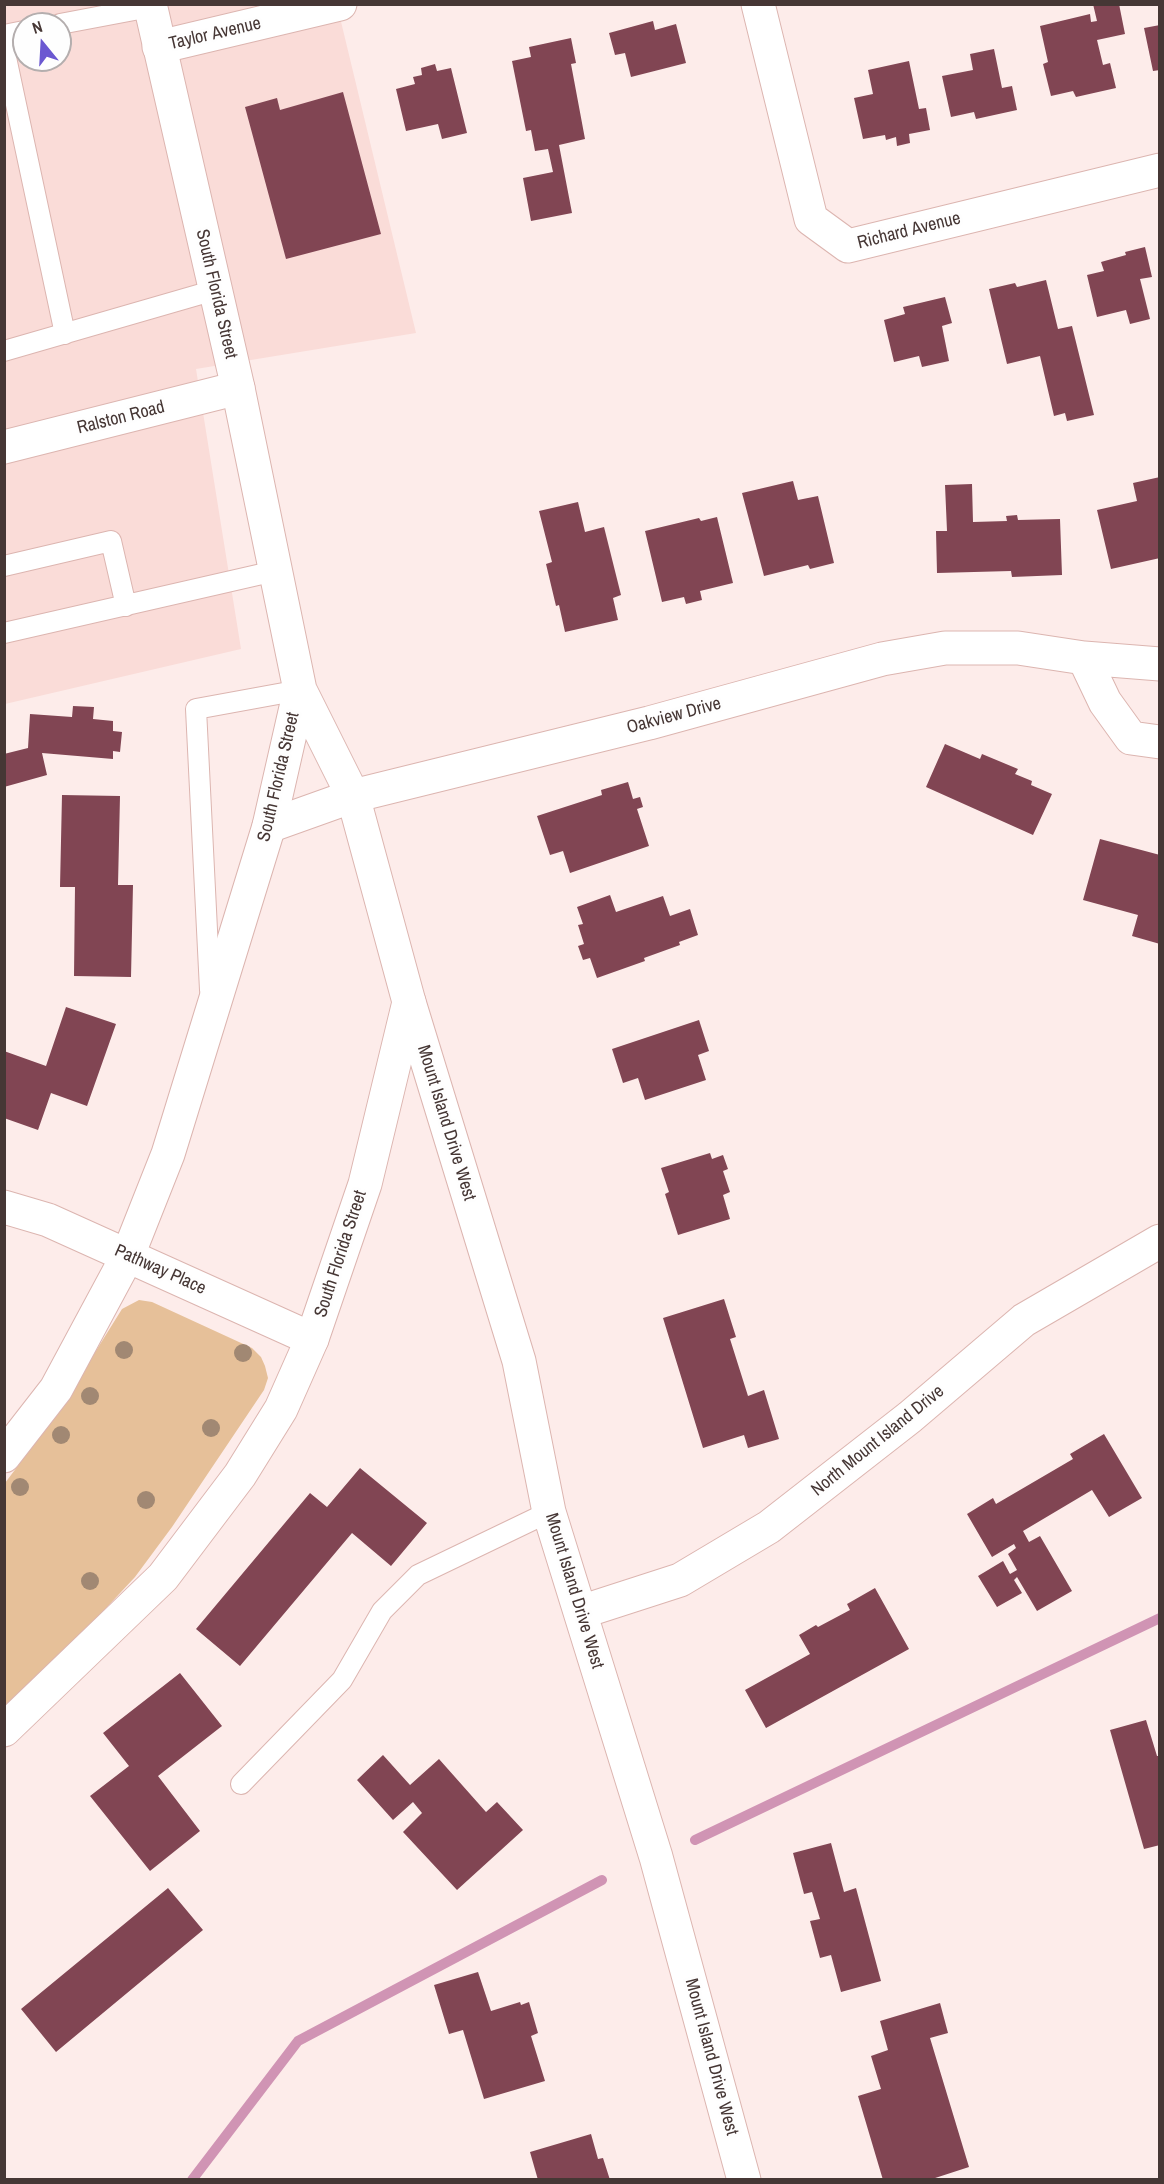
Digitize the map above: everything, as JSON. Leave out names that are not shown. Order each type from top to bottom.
[{"type":"street","name":"Taylor Avenue","points":[[159,47],[263,13],[340,4]]},
{"type":"street","name":"Richard Avenue","points":[[758,4],[811,219],[848,246],[1160,170]]},
{"type":"street","name":"South Florida Street","points":[[4,1730],[163,1577],[240,1475],[281,1409],[312,1339],[365,1184],[409,1002],[353,796],[300,690],[238,388],[150,6]]},
{"type":"street","name":"Ralston Road","points":[[4,447],[238,388]]},
{"type":"street","name":"Oakview Drive","points":[[269,826],[353,796],[649,723],[882,659],[945,648],[1018,648],[1084,658],[1160,664]]},
{"type":"street","points":[[1084,658],[1105,702],[1131,738],[1160,742]]},
{"type":"street","name":"South Florida Street","points":[[4,1456],[56,1389],[128,1255],[168,1154],[269,826],[300,690]]},
{"type":"street","name":"Mount Island Drive West","points":[[409,1002],[519,1361],[549,1512],[656,1857],[744,2180]]},
{"type":"street","name":"Pathway Place","points":[[4,1207],[48,1220],[312,1339]]},
{"type":"street","name":"North Mount Island Drive","points":[[581,1612],[680,1580],[769,1527],[910,1417],[1024,1320],[1160,1241]]},
{"type":"lane","points":[[72,22],[150,6]]},
{"type":"lane","points":[[4,48],[65,334]]},
{"type":"lane","points":[[4,351],[215,290]]},
{"type":"lane","points":[[4,566],[111,541],[126,606]]},
{"type":"lane","points":[[4,633],[276,571]]},
{"type":"lane","points":[[211,1016],[196,709],[300,690]]},
{"type":"lane","points":[[241,1784],[342,1680],[382,1611],[418,1575],[549,1512]]},
{"type":"shaded area","points":[[4,5],[337,5],[416,333],[196,369],[241,649],[5,704]]},
{"type":"shaded area","points":[[139,1300],[152,1302],[252,1348],[261,1357],[268,1378],[264,1390],[172,1527],[135,1577],[66,1651],[5,1707],[5,1483],[54,1418],[122,1309]]},
{"type":"building","points":[[1093,4],[1119,4],[1125,34],[1097,40],[1103,65],[1110,63],[1116,88],[1076,97],[1073,91],[1051,96],[1043,64],[1048,62],[1040,26],[1090,14],[1091,22],[1097,21]]},
{"type":"building","points":[[653,21],[655,30],[676,24],[686,63],[631,77],[625,53],[615,55],[609,33]]},
{"type":"building","points":[[1160,25],[1160,70],[1153,71],[1144,28]]},
{"type":"building","points":[[571,38],[576,63],[571,64],[585,139],[559,145],[572,213],[531,221],[523,178],[553,172],[548,149],[535,151],[531,130],[526,131],[512,61],[531,57],[529,47]]},
{"type":"building","points":[[994,49],[1002,88],[1012,86],[1017,110],[976,119],[974,112],[951,117],[942,76],[973,70],[970,54]]},
{"type":"building","points":[[909,61],[919,109],[926,108],[930,130],[909,134],[910,143],[897,146],[896,137],[886,140],[885,135],[863,139],[854,98],[873,94],[868,70]]},
{"type":"building","points":[[435,64],[437,71],[451,68],[467,133],[442,139],[438,124],[406,131],[396,89],[415,84],[413,77],[422,75],[421,68]]},
{"type":"building","points":[[343,92],[381,234],[286,259],[245,107],[277,98],[280,110]]},
{"type":"building","points":[[1145,247],[1152,277],[1140,279],[1150,319],[1130,324],[1126,310],[1097,317],[1087,275],[1104,271],[1101,262]]},
{"type":"building","points":[[1046,280],[1058,329],[1072,326],[1094,415],[1067,421],[1065,413],[1054,416],[1040,356],[1007,364],[989,289],[1015,283],[1017,287]]},
{"type":"building","points":[[945,297],[952,323],[942,326],[949,361],[922,367],[919,356],[894,362],[884,320],[905,314],[903,307]]},
{"type":"building","points":[[1160,477],[1160,558],[1111,569],[1097,510],[1137,501],[1133,483]]},
{"type":"building","points":[[793,481],[798,500],[818,496],[834,563],[810,569],[808,565],[764,576],[742,493]]},
{"type":"building","points":[[972,484],[973,522],[1007,521],[1006,516],[1017,515],[1018,520],[1060,519],[1062,575],[1012,577],[1011,571],[937,573],[936,531],[947,531],[945,485]]},
{"type":"building","points":[[578,502],[585,532],[604,527],[621,595],[613,598],[618,620],[565,632],[546,564],[552,562],[539,511]]},
{"type":"building","points":[[717,517],[733,583],[700,591],[702,600],[686,604],[684,597],[662,602],[645,531],[699,518],[701,521]]},
{"type":"building","points":[[73,706],[94,707],[93,719],[113,721],[113,731],[122,732],[120,752],[113,751],[113,759],[42,753],[47,775],[4,787],[4,754],[28,748],[30,714],[72,717]]},
{"type":"building","points":[[945,744],[980,759],[982,754],[1018,769],[1015,774],[1032,781],[1031,785],[1052,794],[1033,835],[926,787]]},
{"type":"building","points":[[628,782],[633,799],[640,797],[643,807],[637,809],[649,846],[570,873],[563,851],[550,855],[537,816],[602,795],[601,790]]},
{"type":"building","points":[[62,795],[120,796],[118,885],[133,885],[131,977],[74,976],[75,887],[60,887]]},
{"type":"building","points":[[1100,839],[1160,855],[1160,944],[1132,936],[1138,915],[1083,900]]},
{"type":"building","points":[[610,895],[616,912],[663,896],[670,916],[690,909],[698,935],[679,942],[680,945],[644,958],[645,961],[597,978],[590,958],[583,960],[578,946],[584,944],[578,925],[583,924],[577,907]]},
{"type":"building","points":[[66,1007],[116,1024],[87,1106],[51,1093],[38,1130],[4,1118],[4,1051],[46,1066]]},
{"type":"building","points":[[699,1020],[709,1051],[698,1055],[706,1080],[645,1100],[638,1078],[623,1083],[612,1049]]},
{"type":"building","points":[[710,1153],[712,1159],[723,1155],[728,1169],[723,1171],[730,1192],[723,1195],[730,1219],[678,1235],[665,1194],[669,1192],[661,1168]]},
{"type":"building","points":[[724,1299],[736,1337],[730,1339],[748,1396],[764,1390],[779,1439],[748,1448],[744,1435],[703,1448],[663,1318]]},
{"type":"building","points":[[1104,1434],[1142,1498],[1109,1517],[1092,1490],[1023,1531],[1029,1542],[1040,1536],[1072,1591],[1037,1611],[1017,1577],[1014,1580],[1022,1593],[997,1607],[978,1576],[1003,1561],[1010,1574],[1017,1570],[1008,1554],[1016,1548],[1014,1544],[992,1557],[967,1514],[993,1498],[996,1504],[1073,1459],[1070,1454]]},
{"type":"building","points":[[360,1468],[427,1523],[391,1566],[352,1533],[240,1666],[196,1629],[310,1493],[327,1507]]},
{"type":"building","points":[[875,1588],[909,1649],[766,1728],[745,1690],[810,1654],[799,1635],[850,1610],[847,1604]]},
{"type":"building","points":[[180,1673],[222,1726],[158,1776],[200,1831],[150,1871],[90,1796],[129,1766],[103,1733]]},
{"type":"building","points":[[1146,1720],[1157,1756],[1160,1756],[1160,1845],[1144,1849],[1110,1730]]},
{"type":"building","points":[[383,1755],[410,1785],[439,1759],[486,1812],[497,1802],[523,1830],[457,1890],[403,1832],[422,1813],[413,1802],[393,1820],[357,1780]]},
{"type":"building","points":[[831,1843],[844,1892],[856,1888],[881,1981],[841,1992],[831,1955],[820,1958],[810,1921],[820,1919],[812,1892],[804,1894],[793,1853]]},
{"type":"building","points":[[168,1888],[203,1930],[56,2052],[21,2009]]},
{"type":"building","points":[[478,1972],[491,2011],[520,2002],[521,2005],[529,2002],[538,2033],[531,2036],[545,2081],[484,2099],[463,2030],[449,2034],[434,1985]]},
{"type":"building","points":[[940,2003],[948,2033],[930,2038],[969,2167],[929,2180],[883,2180],[858,2096],[881,2089],[871,2056],[888,2050],[880,2021]]},
{"type":"building","points":[[591,2134],[598,2159],[603,2158],[610,2180],[538,2180],[530,2152]]},
{"type":"waterway","points":[[695,1840],[1160,1618]]},
{"type":"waterway","points":[[192,2180],[298,2041],[602,1880]]}]
